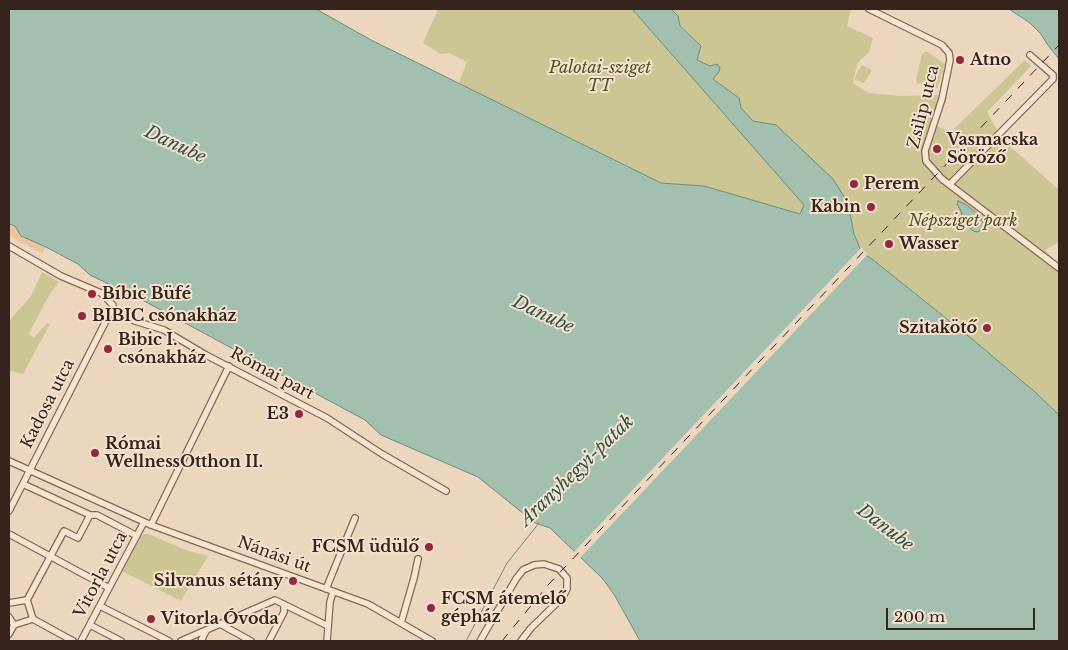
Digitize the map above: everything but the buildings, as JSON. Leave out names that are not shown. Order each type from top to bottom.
[{"type":"street","name":"Zsilip utca","points":[[869,9],[942,45],[949,53],[950,60],[942,99],[925,151],[926,161],[932,169],[950,184]]},
{"type":"street","points":[[1030,55],[1053,75],[1053,80],[950,184],[1059,268]]},
{"type":"street","name":"Római part","points":[[9,246],[61,276],[101,293],[113,305],[112,309],[135,321],[164,330],[327,418],[384,455],[446,491]]},
{"type":"street","name":"Kadosa utca","points":[[9,510],[112,309]]},
{"type":"street","points":[[151,525],[229,366]]},
{"type":"street","name":"Nánási út","points":[[9,461],[151,525],[368,604],[432,641]]},
{"type":"street","points":[[23,484],[90,515],[97,515],[137,536]]},
{"type":"street","points":[[97,515],[103,504]]},
{"type":"street","points":[[73,641],[33,619],[27,600],[64,530],[78,538],[90,515]]},
{"type":"street","points":[[326,589],[355,518]]},
{"type":"street","name":"Vitorla utca","points":[[81,641],[144,522]]},
{"type":"street","points":[[9,534],[109,588]]},
{"type":"street","points":[[401,623],[418,559]]},
{"type":"street","points":[[480,641],[523,570],[534,565],[544,564],[559,569],[567,578],[567,589],[562,597],[531,628],[521,641]]},
{"type":"street","points":[[327,641],[330,602],[333,592]]},
{"type":"street","points":[[9,603],[27,600]]},
{"type":"street","points":[[181,641],[275,600],[328,626]]},
{"type":"street","points":[[269,641],[284,612],[284,605]]},
{"type":"street","points":[[100,606],[169,641]]},
{"type":"street","points":[[9,617],[14,625]]},
{"type":"street","points":[[9,634],[14,625],[33,619]]},
{"type":"street","points":[[220,624],[251,641]]},
{"type":"street","points":[[90,625],[121,641]]},
{"type":"street","points":[[200,641],[206,631]]},
{"type":"green space","name":"Palotai-sziget TT","points":[[438,9],[632,9],[805,205],[800,215],[704,186],[661,183],[459,83],[467,62],[449,53],[440,54],[423,43]]},
{"type":"green space","name":"Népsziget park","points":[[671,9],[851,9],[847,26],[873,38],[869,52],[857,64],[853,83],[868,93],[900,96],[940,95],[932,124],[951,132],[1025,60],[1031,66],[987,112],[1002,139],[1059,190],[1059,242],[1045,250],[1059,264],[1059,415],[1035,392],[972,339],[862,253],[854,234],[848,203],[776,125],[753,121],[741,108],[739,98],[713,79],[720,68],[697,60],[701,46],[680,26],[678,16]]},
{"type":"green space","points":[[928,52],[945,64],[938,87],[935,89],[917,83],[916,79],[922,54]]},
{"type":"green space","points":[[862,65],[872,70],[864,83],[855,80]]},
{"type":"green space","points":[[42,272],[59,282],[50,294],[29,333],[34,338],[47,323],[50,324],[23,374],[11,371],[9,376],[9,321],[31,296]]},
{"type":"green space","points":[[143,534],[148,534],[186,550],[208,556],[181,601],[122,571]]},
{"type":"sand","points":[[9,224],[46,247],[42,253],[9,236]]},
{"type":"water","name":"Danube","points":[[9,9],[316,9],[371,40],[661,183],[704,186],[800,214],[804,205],[632,9],[671,9],[678,16],[680,26],[701,46],[697,60],[710,66],[717,64],[720,68],[719,72],[713,79],[739,98],[741,108],[753,121],[776,125],[833,179],[848,203],[854,234],[862,253],[972,339],[1035,392],[1059,415],[1059,641],[640,641],[615,596],[603,579],[550,528],[535,523],[478,477],[381,435],[365,420],[148,303],[90,275],[78,264],[21,236],[15,226],[9,224]]},
{"type":"water","points":[[1009,9],[1059,9],[1059,59],[1041,34],[1030,23]]},
{"type":"water","points":[[958,201],[979,215],[986,228],[977,232],[973,231],[962,221],[961,211],[957,204]]},
{"type":"pier","points":[[862,247],[868,254],[579,559],[573,553]]},
{"type":"waterway","name":"Aranyhegyi-patak","points":[[466,641],[507,563],[539,523]]},
{"type":"railway","points":[[502,641],[548,585],[1059,45]]},
{"type":"place","name":"Atno","points":[[960,60]]},
{"type":"place","name":"Vasmacska Söröző","points":[[937,149]]},
{"type":"place","name":"Perem","points":[[854,184]]},
{"type":"place","name":"Kabin","points":[[871,207]]},
{"type":"place","name":"Wasser","points":[[889,244]]},
{"type":"place","name":"Bíbic Büfé","points":[[92,294]]},
{"type":"place","name":"BIBIC csónakház","points":[[82,316]]},
{"type":"place","name":"Szitakötő","points":[[987,328]]},
{"type":"place","name":"Bibic I. csónakház","points":[[108,349]]},
{"type":"place","name":"E3","points":[[299,414]]},
{"type":"place","name":"Római WellnessOtthon II.","points":[[95,453]]},
{"type":"place","name":"FCSM üdülő","points":[[429,547]]},
{"type":"place","name":"Silvanus sétány","points":[[293,581]]},
{"type":"place","name":"FCSM átemelő gépház","points":[[431,608]]},
{"type":"place","name":"Vitorla Óvoda","points":[[151,619]]}]
